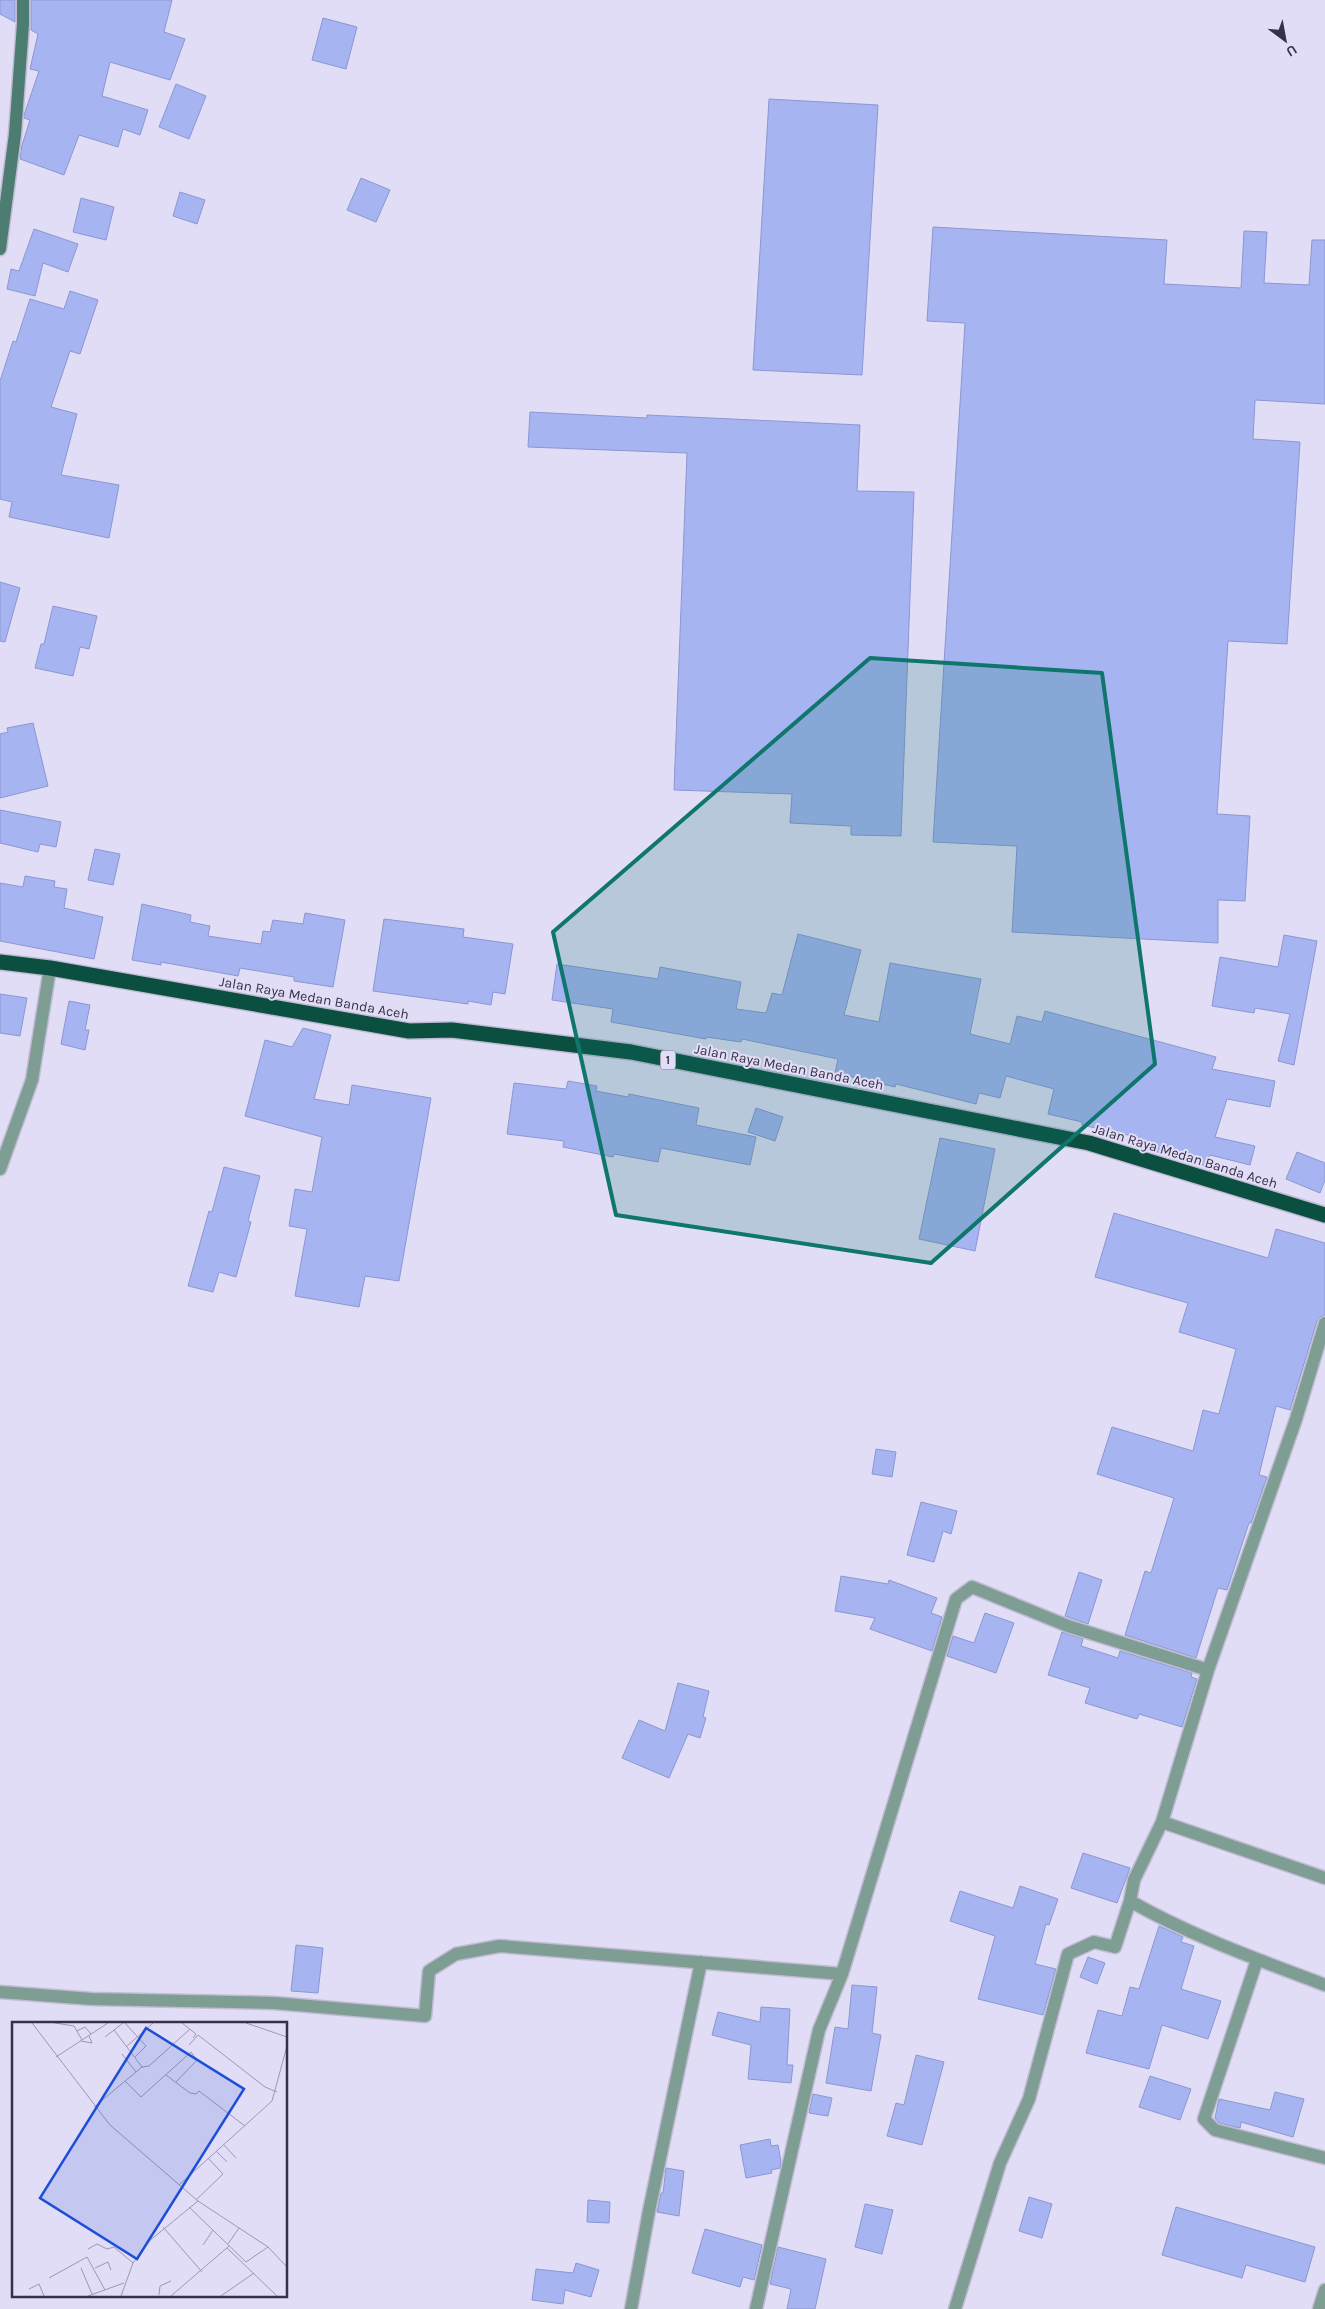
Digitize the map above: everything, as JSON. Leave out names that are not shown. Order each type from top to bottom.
[{"type":"highway","name":"Jalan Raya Medan Banda Aceh","points":[[0,962],[50,968],[409,1031],[452,1030],[631,1052],[1089,1143],[1325,1215]]},
{"type":"street","points":[[0,249],[15,134],[23,0]]},
{"type":"street","points":[[0,1170],[32,1080],[50,968]]},
{"type":"street","points":[[954,2309],[1000,2163],[1029,2099],[1068,1954],[1094,1942],[1115,1947],[1130,1901],[1134,1880],[1162,1822],[1208,1670],[1296,1419],[1325,1323]]},
{"type":"street","points":[[756,2309],[819,2030],[842,1974],[956,1599],[972,1588],[1068,1626],[1208,1670]]},
{"type":"street","points":[[1162,1822],[1325,1878]]},
{"type":"street","points":[[1130,1901],[1153,1914],[1257,1960],[1325,1985]]},
{"type":"street","points":[[0,1992],[92,1998],[274,2002],[425,2016],[429,1971],[456,1954],[500,1946],[842,1974]]},
{"type":"street","points":[[1257,1960],[1204,2119],[1215,2130],[1325,2158]]},
{"type":"street","points":[[631,2309],[649,2211],[701,1962]]},
{"type":"street","points":[[1319,2309],[1325,2290]]},
{"type":"highlighted area","points":[[870,658],[1102,673],[1155,1064],[931,1263],[616,1215],[553,932]]},
{"type":"building","points":[[0,0],[15,0],[15,22],[0,14]]},
{"type":"building","points":[[31,0],[172,0],[164,32],[185,39],[170,80],[110,62],[102,96],[148,110],[140,135],[123,129],[118,147],[79,135],[64,175],[20,159],[22,145],[30,120],[24,118],[24,115],[39,71],[30,69],[38,34],[31,30]]},
{"type":"building","points":[[323,18],[357,27],[346,69],[312,60]]},
{"type":"building","points":[[176,84],[206,96],[189,139],[159,127]]},
{"type":"building","points":[[769,99],[878,105],[862,375],[753,370]]},
{"type":"building","points":[[361,178],[390,190],[376,222],[347,210]]},
{"type":"building","points":[[180,192],[205,200],[197,224],[173,216]]},
{"type":"building","points":[[81,198],[114,207],[106,240],[73,232]]},
{"type":"building","points":[[933,227],[1167,240],[1164,284],[1241,288],[1244,231],[1267,232],[1264,283],[1309,285],[1312,240],[1325,240],[1325,404],[1255,400],[1253,439],[1300,442],[1287,644],[1228,641],[1217,814],[1250,816],[1245,901],[1218,900],[1218,943],[1012,932],[1017,846],[933,842],[965,323],[927,321]]},
{"type":"building","points":[[34,229],[78,244],[68,272],[43,263],[35,296],[7,289],[11,269],[19,271]]},
{"type":"building","points":[[70,291],[98,300],[80,354],[70,351],[51,407],[77,414],[61,475],[119,485],[109,538],[9,517],[12,502],[0,499],[0,381],[13,341],[16,342],[30,299],[64,309]]},
{"type":"building","points":[[530,412],[647,418],[647,415],[860,425],[857,491],[914,492],[901,836],[851,835],[851,826],[790,823],[792,794],[674,790],[687,453],[528,447]]},
{"type":"building","points":[[0,582],[20,588],[5,642],[0,641]]},
{"type":"building","points":[[53,606],[97,616],[89,649],[80,647],[73,676],[35,668],[41,644],[44,644]]},
{"type":"building","points":[[33,723],[48,786],[0,798],[0,734],[8,732],[7,728]]},
{"type":"building","points":[[0,810],[61,822],[56,847],[40,844],[38,852],[0,843]]},
{"type":"building","points":[[95,849],[120,854],[113,885],[88,880]]},
{"type":"building","points":[[25,876],[55,881],[54,887],[67,889],[64,908],[103,917],[94,959],[0,941],[0,883],[23,887]]},
{"type":"building","points":[[142,904],[191,915],[190,922],[210,926],[208,936],[261,944],[263,931],[270,932],[273,920],[303,924],[305,913],[345,920],[333,987],[294,981],[294,977],[240,968],[238,976],[161,962],[161,965],[132,960]]},
{"type":"building","points":[[384,919],[464,929],[463,937],[513,944],[505,994],[493,992],[491,1005],[468,1001],[468,1004],[373,991]]},
{"type":"building","points":[[798,934],[861,950],[844,1015],[879,1022],[890,963],[981,979],[970,1034],[1010,1044],[1017,1016],[1042,1022],[1045,1011],[1216,1057],[1212,1069],[1275,1081],[1270,1107],[1227,1099],[1215,1137],[1255,1146],[1250,1165],[1210,1155],[1206,1166],[1130,1144],[1132,1136],[1082,1125],[1082,1122],[1048,1114],[1054,1089],[1006,1076],[1000,1098],[979,1093],[976,1104],[896,1084],[895,1087],[835,1073],[838,1059],[742,1039],[741,1042],[706,1037],[706,1039],[611,1022],[613,1009],[552,1000],[557,964],[658,979],[660,967],[741,982],[736,1009],[766,1013],[772,993],[782,995]]},
{"type":"building","points":[[1284,935],[1317,941],[1294,1065],[1278,1061],[1290,1014],[1255,1008],[1254,1013],[1212,1006],[1220,957],[1278,967]]},
{"type":"building","points":[[0,994],[27,998],[20,1036],[0,1033]]},
{"type":"building","points":[[69,1001],[90,1005],[85,1030],[89,1030],[85,1050],[61,1044]]},
{"type":"building","points":[[303,1028],[331,1035],[314,1099],[349,1105],[352,1085],[431,1098],[399,1281],[365,1276],[359,1307],[295,1296],[307,1229],[289,1226],[295,1189],[312,1192],[322,1137],[245,1116],[265,1040],[292,1047]]},
{"type":"building","points":[[568,1081],[597,1086],[596,1091],[628,1097],[629,1094],[699,1108],[696,1125],[756,1137],[750,1165],[661,1148],[658,1162],[614,1154],[613,1157],[563,1147],[564,1141],[507,1134],[514,1083],[566,1089]]},
{"type":"building","points":[[756,1108],[783,1117],[775,1141],[748,1132]]},
{"type":"building","points":[[940,1138],[995,1149],[975,1251],[919,1239]]},
{"type":"building","points":[[1297,1152],[1325,1163],[1325,1180],[1320,1193],[1286,1179]]},
{"type":"building","points":[[224,1167],[260,1176],[248,1221],[251,1222],[236,1277],[219,1272],[213,1292],[188,1286],[209,1211],[212,1212]]},
{"type":"building","points":[[1114,1213],[1268,1258],[1276,1229],[1325,1243],[1325,1315],[1317,1321],[1290,1410],[1276,1406],[1259,1475],[1267,1477],[1251,1523],[1249,1523],[1227,1590],[1218,1588],[1196,1658],[1125,1635],[1145,1571],[1151,1573],[1174,1498],[1097,1474],[1112,1427],[1193,1451],[1203,1410],[1219,1414],[1236,1349],[1179,1332],[1188,1303],[1095,1277]]},
{"type":"building","points":[[876,1449],[896,1452],[892,1477],[872,1474]]},
{"type":"building","points":[[921,1502],[957,1511],[951,1534],[943,1531],[934,1562],[907,1555]]},
{"type":"building","points":[[1079,1572],[1102,1580],[1088,1624],[1065,1616]]},
{"type":"building","points":[[841,1576],[888,1584],[889,1580],[937,1598],[931,1613],[942,1617],[932,1651],[870,1629],[875,1618],[835,1611]]},
{"type":"building","points":[[985,1613],[1014,1623],[996,1673],[947,1656],[953,1636],[974,1643]]},
{"type":"building","points":[[1062,1632],[1083,1639],[1081,1646],[1118,1658],[1120,1651],[1192,1673],[1191,1677],[1197,1679],[1182,1727],[1139,1714],[1137,1719],[1085,1703],[1090,1688],[1048,1675]]},
{"type":"building","points":[[678,1683],[709,1691],[703,1717],[706,1718],[700,1738],[688,1734],[669,1778],[622,1758],[639,1720],[665,1731]]},
{"type":"building","points":[[1083,1853],[1130,1868],[1117,1903],[1071,1888]]},
{"type":"building","points":[[1020,1886],[1058,1899],[1049,1925],[1046,1924],[1035,1964],[1056,1969],[1043,2015],[978,1999],[995,1936],[950,1921],[960,1891],[1013,1908]]},
{"type":"building","points":[[1159,1926],[1183,1937],[1181,1942],[1194,1946],[1181,1989],[1221,2001],[1208,2039],[1162,2025],[1149,2069],[1086,2053],[1098,2010],[1122,2016],[1130,1987],[1139,1989]]},
{"type":"building","points":[[296,1945],[323,1948],[318,1993],[291,1991]]},
{"type":"building","points":[[1088,1957],[1105,1963],[1097,1984],[1080,1977]]},
{"type":"building","points":[[852,1985],[877,1987],[872,2033],[881,2035],[871,2091],[826,2083],[835,2027],[848,2029]]},
{"type":"building","points":[[761,2007],[790,2009],[787,2065],[793,2065],[791,2083],[748,2079],[751,2045],[712,2035],[718,2012],[760,2022]]},
{"type":"building","points":[[916,2055],[944,2062],[922,2145],[887,2136],[896,2103],[904,2105]]},
{"type":"building","points":[[1150,2076],[1191,2089],[1180,2120],[1139,2107]]},
{"type":"building","points":[[1275,2092],[1304,2099],[1293,2137],[1241,2122],[1240,2128],[1235,2127],[1219,2123],[1215,2118],[1219,2099],[1270,2110]]},
{"type":"building","points":[[813,2094],[832,2098],[828,2116],[809,2113]]},
{"type":"building","points":[[770,2139],[771,2146],[778,2145],[781,2161],[780,2168],[771,2170],[772,2173],[746,2178],[740,2145]]},
{"type":"building","points":[[666,2168],[684,2171],[679,2216],[657,2212],[661,2193],[663,2193]]},
{"type":"building","points":[[1029,2197],[1052,2204],[1042,2238],[1019,2231]]},
{"type":"building","points":[[588,2200],[610,2202],[609,2223],[587,2222]]},
{"type":"building","points":[[865,2204],[893,2210],[882,2254],[855,2247]]},
{"type":"building","points":[[1176,2207],[1315,2247],[1305,2282],[1246,2265],[1242,2278],[1162,2255]]},
{"type":"building","points":[[705,2229],[762,2245],[754,2280],[743,2277],[740,2287],[692,2273]]},
{"type":"building","points":[[778,2247],[826,2259],[815,2309],[787,2309],[791,2289],[770,2284]]},
{"type":"building","points":[[576,2263],[599,2270],[591,2297],[565,2290],[563,2304],[532,2300],[536,2269],[573,2273]]}]
